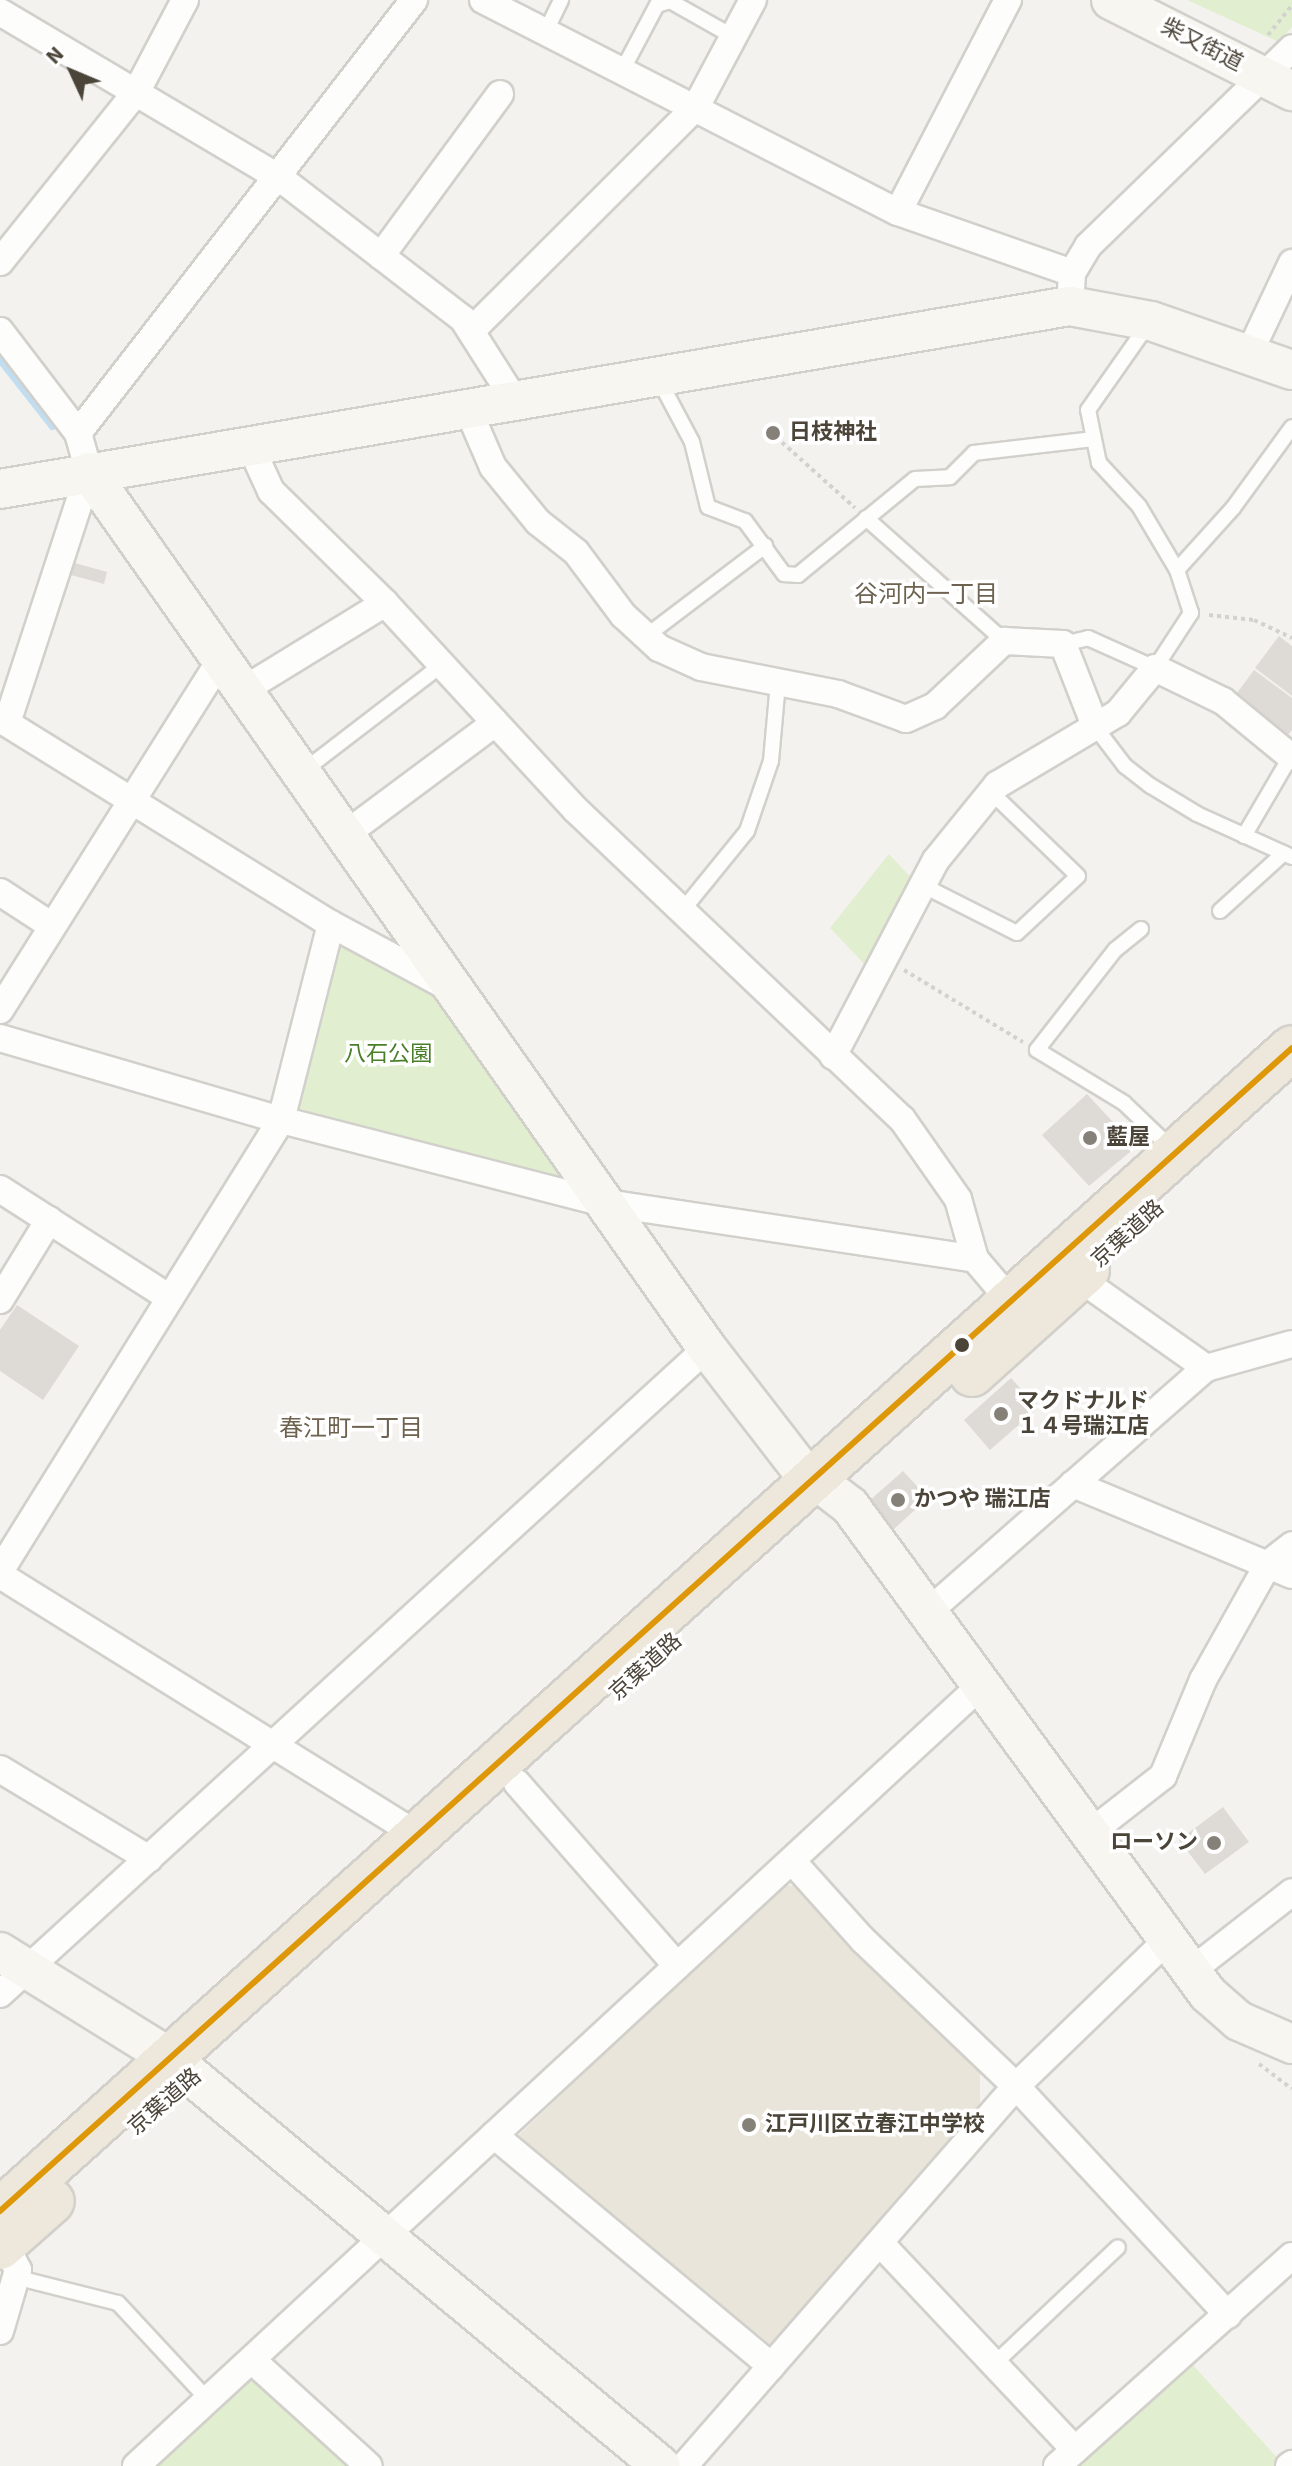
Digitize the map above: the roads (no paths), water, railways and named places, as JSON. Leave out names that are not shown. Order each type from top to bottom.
[{"type":"highway","name":"京葉道路","points":[[182,2068],[517,1783],[825,1487],[1009,1299],[1292,1048]]},
{"type":"highway","name":"京葉道路","points":[[5,2245],[416,1834],[825,1487],[1079,1278],[1292,1087]]},
{"type":"street","points":[[0,262],[137,91],[185,0]]},
{"type":"street","points":[[78,433],[280,178],[414,0]]},
{"type":"street","points":[[483,0],[898,212],[1071,290],[1292,370]]},
{"type":"street","points":[[472,330],[696,107],[753,0]]},
{"type":"street","points":[[898,212],[1008,0]]},
{"type":"street","name":"柴又街道","points":[[1111,0],[1273,70]]},
{"type":"street","points":[[0,12],[280,178],[472,330],[514,399]]},
{"type":"street","points":[[1071,290],[1088,246],[1273,70],[1292,48]]},
{"type":"street","points":[[381,256],[500,94]]},
{"type":"street","points":[[1248,356],[1292,263]]},
{"type":"street","points":[[0,489],[249,443],[658,378],[1071,290]]},
{"type":"street","points":[[0,331],[78,433],[89,472],[219,662],[600,1202],[707,1348],[928,1612],[1167,1940],[1226,2013],[1292,2044]]},
{"type":"street","points":[[467,407],[493,467],[538,522],[576,552],[645,637],[701,667],[838,694],[906,719],[935,706],[1004,641],[1063,644],[1096,728]]},
{"type":"street","points":[[249,443],[271,491],[385,603],[495,723],[682,911],[902,1119],[936,1163],[958,1199],[975,1259],[1009,1299]]},
{"type":"street","points":[[89,472],[4,721],[331,924],[448,987]]},
{"type":"street","points":[[240,692],[385,603]]},
{"type":"street","points":[[0,1010],[219,662]]},
{"type":"street","points":[[833,1056],[888,960],[936,860],[991,792],[1118,713],[1155,668],[1223,701],[1291,755]]},
{"type":"street","points":[[342,837],[495,723]]},
{"type":"street","points":[[0,892],[52,926]]},
{"type":"street","points":[[331,924],[281,1120],[0,1573],[271,1748],[416,1834]]},
{"type":"street","points":[[0,1038],[281,1120],[600,1202],[975,1259]]},
{"type":"street","points":[[0,1189],[170,1298]]},
{"type":"street","points":[[0,1300],[49,1220]]},
{"type":"street","points":[[1079,1278],[1206,1368]]},
{"type":"street","points":[[928,1612],[1206,1368],[1292,1344]]},
{"type":"street","points":[[0,1994],[14,1960],[149,1859],[707,1348]]},
{"type":"street","points":[[1073,1484],[1280,1569]]},
{"type":"street","points":[[1090,1833],[1163,1776],[1203,1680],[1280,1569],[1292,1545]]},
{"type":"street","points":[[136,2466],[980,1686]]},
{"type":"street","points":[[0,1769],[149,1859]]},
{"type":"street","points":[[517,1783],[677,1966]]},
{"type":"street","points":[[793,1862],[863,1940],[1016,2086],[1228,2315]]},
{"type":"street","points":[[1191,1971],[1292,1892]]},
{"type":"street","points":[[684,2466],[1016,2086],[1167,1940]]},
{"type":"street","points":[[14,1960],[182,2068],[661,2466]]},
{"type":"street","points":[[494,2135],[771,2366]]},
{"type":"street","points":[[880,2243],[994,2364],[1066,2458],[1292,2256]]},
{"type":"street","points":[[0,2331],[5,2245]]},
{"type":"street","points":[[253,2361],[369,2466]]},
{"type":"lane","points":[[545,33],[561,0]]},
{"type":"lane","points":[[622,71],[657,5],[670,1],[734,37]]},
{"type":"lane","points":[[1063,644],[1088,638],[1155,668],[1191,613],[1177,570],[1139,506],[1099,463],[1088,410],[1151,321]]},
{"type":"lane","points":[[658,378],[692,442],[708,507],[745,521],[784,574],[798,575],[915,479],[950,477],[974,453],[1093,439]]},
{"type":"lane","points":[[1177,570],[1233,508],[1292,427]]},
{"type":"lane","points":[[866,518],[1004,641]]},
{"type":"lane","points":[[645,637],[765,546]]},
{"type":"lane","points":[[298,774],[443,664]]},
{"type":"lane","points":[[682,911],[747,831],[771,761],[778,682]]},
{"type":"lane","points":[[1096,728],[1125,766],[1151,786],[1244,836],[1288,855],[1220,911]]},
{"type":"lane","points":[[1244,836],[1291,755]]},
{"type":"lane","points":[[924,886],[1017,933],[1078,876],[991,792]]},
{"type":"lane","points":[[1141,929],[1115,950],[1037,1050],[1124,1103],[1177,1153]]},
{"type":"lane","points":[[5,2245],[118,2303],[209,2401]]},
{"type":"lane","points":[[994,2364],[1118,2247]]},
{"type":"waterway","points":[[0,360],[52,426]]},
{"type":"place","name":"日枝神社","points":[[773,433]]},
{"type":"place","name":"藍屋","points":[[1090,1138]]},
{"type":"place","name":"マクドナルド １４号瑞江店","points":[[1001,1414]]},
{"type":"place","name":"かつや 瑞江店","points":[[898,1500]]},
{"type":"place","name":"ローソン","points":[[1214,1843]]},
{"type":"place","name":"江戸川区立春江中学校","points":[[749,2125]]},
{"type":"district","name":"谷河内一丁目","points":[[926,595]]},
{"type":"district","name":"春江町一丁目","points":[[351,1429]]},
{"type":"park label","name":"八石公園","points":[[388,1055]]}]
